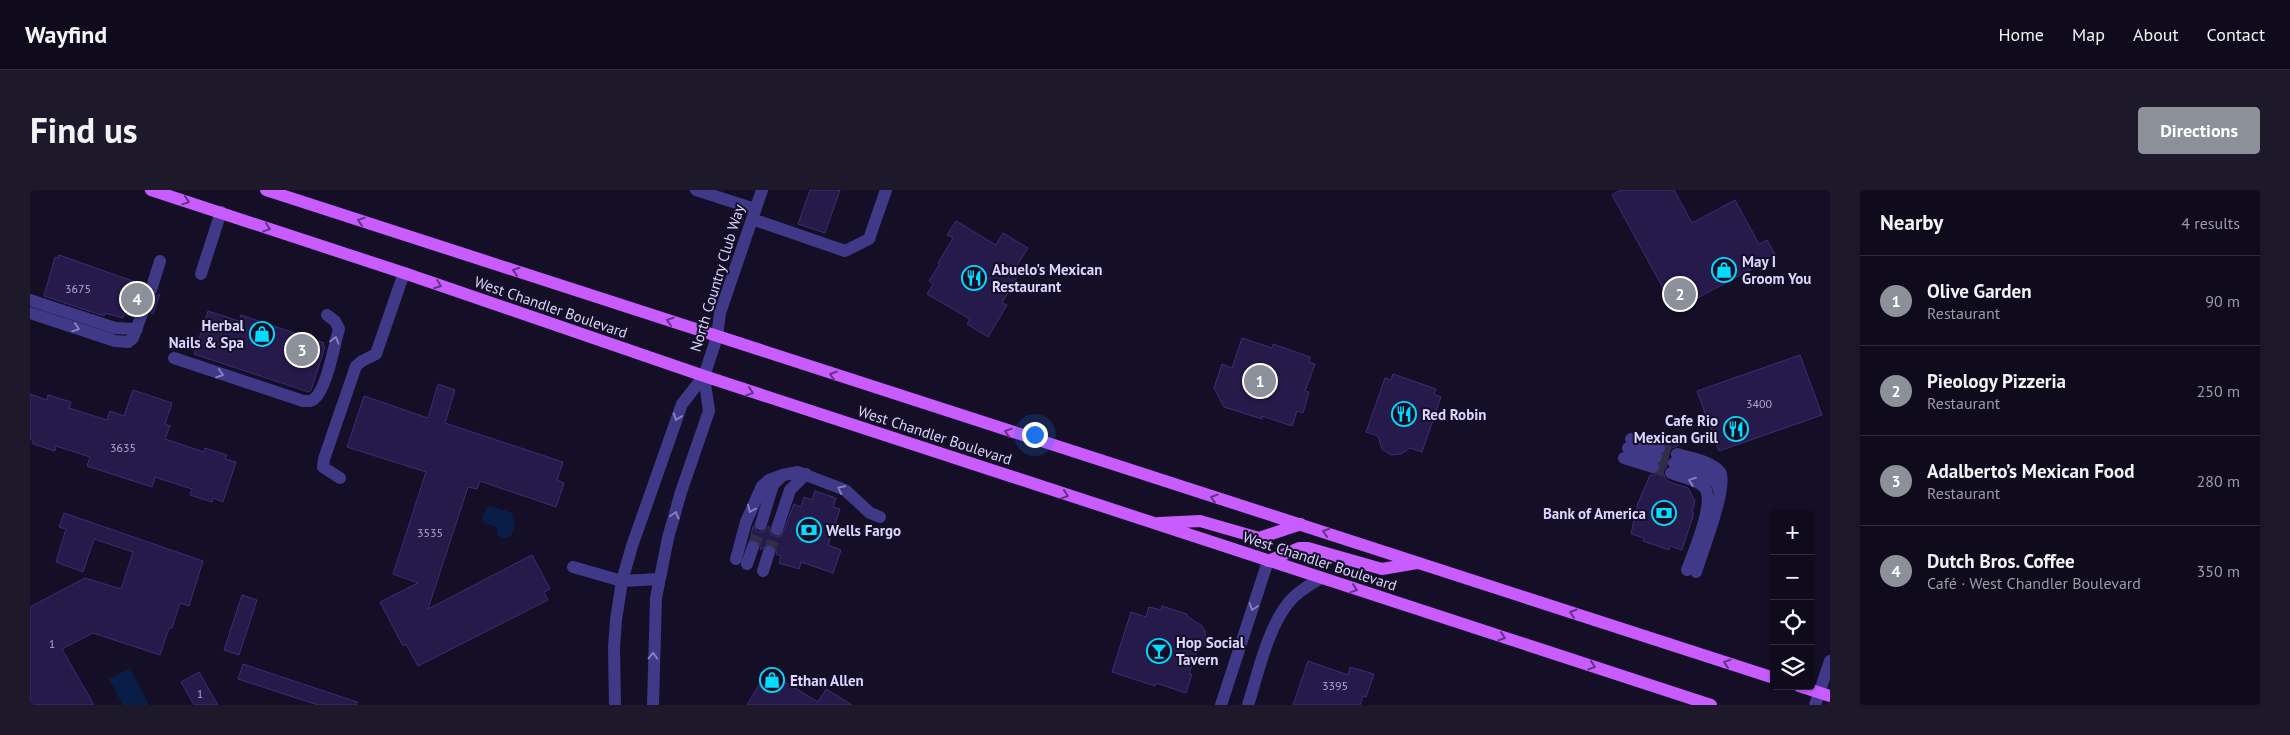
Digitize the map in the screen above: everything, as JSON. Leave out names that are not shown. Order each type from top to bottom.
[{"type":"main road","name":"West Chandler Boulevard","points":[[151,190],[404,273],[704,376],[1711,705]]},
{"type":"main road","name":"West Chandler Boulevard","points":[[266,190],[1770,677]]},
{"type":"main road","points":[[1152,523],[1200,521],[1259,538],[1301,524]]},
{"type":"main road","points":[[1268,561],[1299,548],[1308,548],[1382,569],[1420,563]]},
{"type":"main road","points":[[1806,690],[1822,698]]},
{"type":"street","points":[[696,190],[845,251],[869,239],[886,190]]},
{"type":"street","name":"North Country Club Way","points":[[704,376],[717,336],[720,313],[762,190]]},
{"type":"street","points":[[201,274],[221,212]]},
{"type":"street","points":[[150,290],[160,261]]},
{"type":"street","points":[[340,478],[323,467],[324,459],[351,376],[362,361],[376,354],[404,273]]},
{"type":"street","points":[[30,300],[115,328],[137,328]]},
{"type":"street","points":[[30,313],[115,341],[128,342],[133,338],[143,311]]},
{"type":"street","points":[[174,358],[303,401],[311,401],[316,398],[322,388],[338,329],[335,321],[328,315]]},
{"type":"street","points":[[653,705],[653,639],[659,579],[682,492],[709,411],[704,376]]},
{"type":"street","points":[[615,705],[614,648],[622,581],[634,538],[682,404],[704,376]]},
{"type":"street","points":[[1628,448],[1656,458],[1628,448]]},
{"type":"street","points":[[1674,464],[1713,465],[1721,472],[1723,481],[1720,498],[1692,571],[1708,509],[1709,497],[1705,488],[1674,464]]},
{"type":"street","points":[[751,566],[746,522],[762,486],[769,480],[794,474],[845,490],[870,513],[880,517]]},
{"type":"street","points":[[794,474],[790,490],[769,526],[773,485],[794,474]]},
{"type":"street","points":[[751,566],[761,550],[751,566]]},
{"type":"street","points":[[1221,705],[1268,561]]},
{"type":"street","points":[[573,567],[622,581],[659,579]]},
{"type":"street","points":[[1248,705],[1267,647],[1281,616],[1290,602],[1301,591],[1321,578]]},
{"type":"street","points":[[1822,698],[1830,661]]},
{"type":"water","points":[[490,506],[512,513],[515,527],[511,536],[503,539],[497,534],[497,527],[484,523],[482,520],[486,508]]},
{"type":"water","points":[[130,668],[149,705],[123,705],[109,679]]},
{"type":"building","points":[[810,190],[840,190],[825,233],[798,224]]},
{"type":"building","points":[[1620,190],[1674,190],[1692,223],[1735,200],[1759,244],[1767,240],[1776,256],[1675,310],[1612,195]]},
{"type":"building","name":"Abuelo's Mexican Restaurant","points":[[956,221],[996,245],[1003,233],[1028,248],[1013,272],[1018,275],[1002,303],[1007,305],[988,337],[967,324],[970,319],[927,294],[933,284],[929,281],[953,238],[947,235]]},
{"type":"building","points":[[59,255],[144,285],[143,292],[148,298],[153,298],[160,294],[153,314],[151,313],[150,306],[145,303],[138,304],[134,313],[131,312],[130,316],[124,314],[123,318],[105,313],[105,315],[101,315],[44,296],[55,257],[58,258]]},
{"type":"building","points":[[208,311],[239,321],[241,315],[324,343],[323,346],[325,347],[311,390],[309,392],[194,354]]},
{"type":"building","points":[[1242,338],[1272,348],[1273,344],[1310,357],[1309,362],[1315,364],[1305,391],[1309,392],[1303,413],[1297,411],[1292,426],[1262,416],[1262,419],[1224,407],[1214,388],[1222,364],[1232,368]]},
{"type":"building","points":[[1800,355],[1822,415],[1719,451],[1697,391]]},
{"type":"building","name":"Red Robin","points":[[1393,374],[1436,389],[1434,394],[1441,397],[1422,452],[1410,448],[1401,454],[1391,455],[1382,449],[1378,436],[1366,432],[1385,378],[1391,380]]},
{"type":"building","points":[[438,384],[455,390],[445,423],[563,462],[557,480],[564,483],[556,507],[480,481],[477,489],[468,487],[428,609],[532,555],[550,589],[544,592],[548,600],[418,666],[406,644],[403,646],[380,602],[418,583],[393,574],[426,472],[347,447],[364,396],[428,418]]},
{"type":"building","points":[[133,390],[172,403],[165,424],[170,426],[165,439],[204,452],[205,448],[227,455],[225,459],[236,462],[223,502],[213,498],[212,502],[190,495],[192,489],[155,477],[152,487],[87,466],[90,457],[56,446],[55,451],[33,444],[33,441],[30,439],[30,394],[47,400],[48,395],[71,402],[69,408],[107,420],[110,411],[124,416]]},
{"type":"building","name":"Bank of America","points":[[1662,439],[1681,444],[1669,451],[1667,466],[1663,471],[1665,478],[1669,482],[1688,488],[1695,501],[1692,513],[1694,513],[1682,550],[1670,546],[1669,550],[1643,541],[1644,538],[1631,534],[1638,503],[1650,475],[1655,475],[1661,470],[1660,464],[1664,460],[1667,447]]},
{"type":"building","points":[[815,491],[836,498],[833,507],[840,509],[828,545],[841,550],[833,573],[801,562],[799,569],[779,563],[781,556],[777,555],[775,546],[767,544],[761,550],[759,541],[750,540],[753,526],[758,532],[762,532],[769,526],[771,535],[778,537],[782,535],[794,504],[801,507],[804,497],[812,500]]},
{"type":"building","points":[[64,513],[203,561],[189,606],[180,603],[172,628],[169,628],[160,655],[93,633],[62,649],[94,705],[30,705],[30,607],[85,578],[121,589],[133,552],[94,539],[83,572],[56,562],[66,529],[59,527]]},
{"type":"building","points":[[242,595],[257,600],[239,655],[224,650]]},
{"type":"building","name":"Hop Social Tavern","points":[[1162,606],[1187,614],[1187,616],[1202,626],[1205,631],[1206,643],[1196,654],[1189,674],[1192,674],[1186,693],[1156,683],[1155,686],[1112,672],[1131,612],[1146,617],[1149,607],[1161,610]]},
{"type":"building","points":[[1308,661],[1348,675],[1350,667],[1374,674],[1366,697],[1363,696],[1360,705],[1293,705]]},
{"type":"building","points":[[243,664],[357,702],[357,705],[318,705],[238,679]]},
{"type":"building","name":"Ethan Allen","points":[[767,671],[818,702],[826,689],[852,705],[747,705]]},
{"type":"building","points":[[199,672],[218,705],[194,705],[181,682]]},
{"type":"tunnel","points":[[143,311],[151,290]]},
{"type":"tunnel","points":[[1659,448],[1677,454]]},
{"type":"tunnel","points":[[1656,457],[1674,463]]},
{"type":"tunnel","points":[[1653,467],[1671,473]]},
{"type":"tunnel","points":[[753,547],[761,524]]},
{"type":"tunnel","points":[[769,552],[777,529]]},
{"type":"place","name":"May I Groom You","points":[[1724,270]]},
{"type":"place","name":"Abuelo's Mexican Restaurant","points":[[974,278]]},
{"type":"place","name":"Pieology Pizzeria","points":[[1680,294]]},
{"type":"place","name":"Dutch Bros. Coffee","points":[[137,299]]},
{"type":"place","name":"Herbal Nails & Spa","points":[[262,334]]},
{"type":"place","name":"Adalberto’s Mexican Food","points":[[302,350]]},
{"type":"place","name":"Olive Garden","points":[[1260,381]]},
{"type":"place","name":"Red Robin","points":[[1404,414]]},
{"type":"place","name":"Cafe Rio Mexican Grill","points":[[1736,429]]},
{"type":"place","name":"Bank of America","points":[[1664,513]]},
{"type":"place","name":"Wells Fargo","points":[[809,530]]},
{"type":"place","name":"Hop Social Tavern","points":[[1159,651]]},
{"type":"place","name":"Ethan Allen","points":[[772,680]]}]
